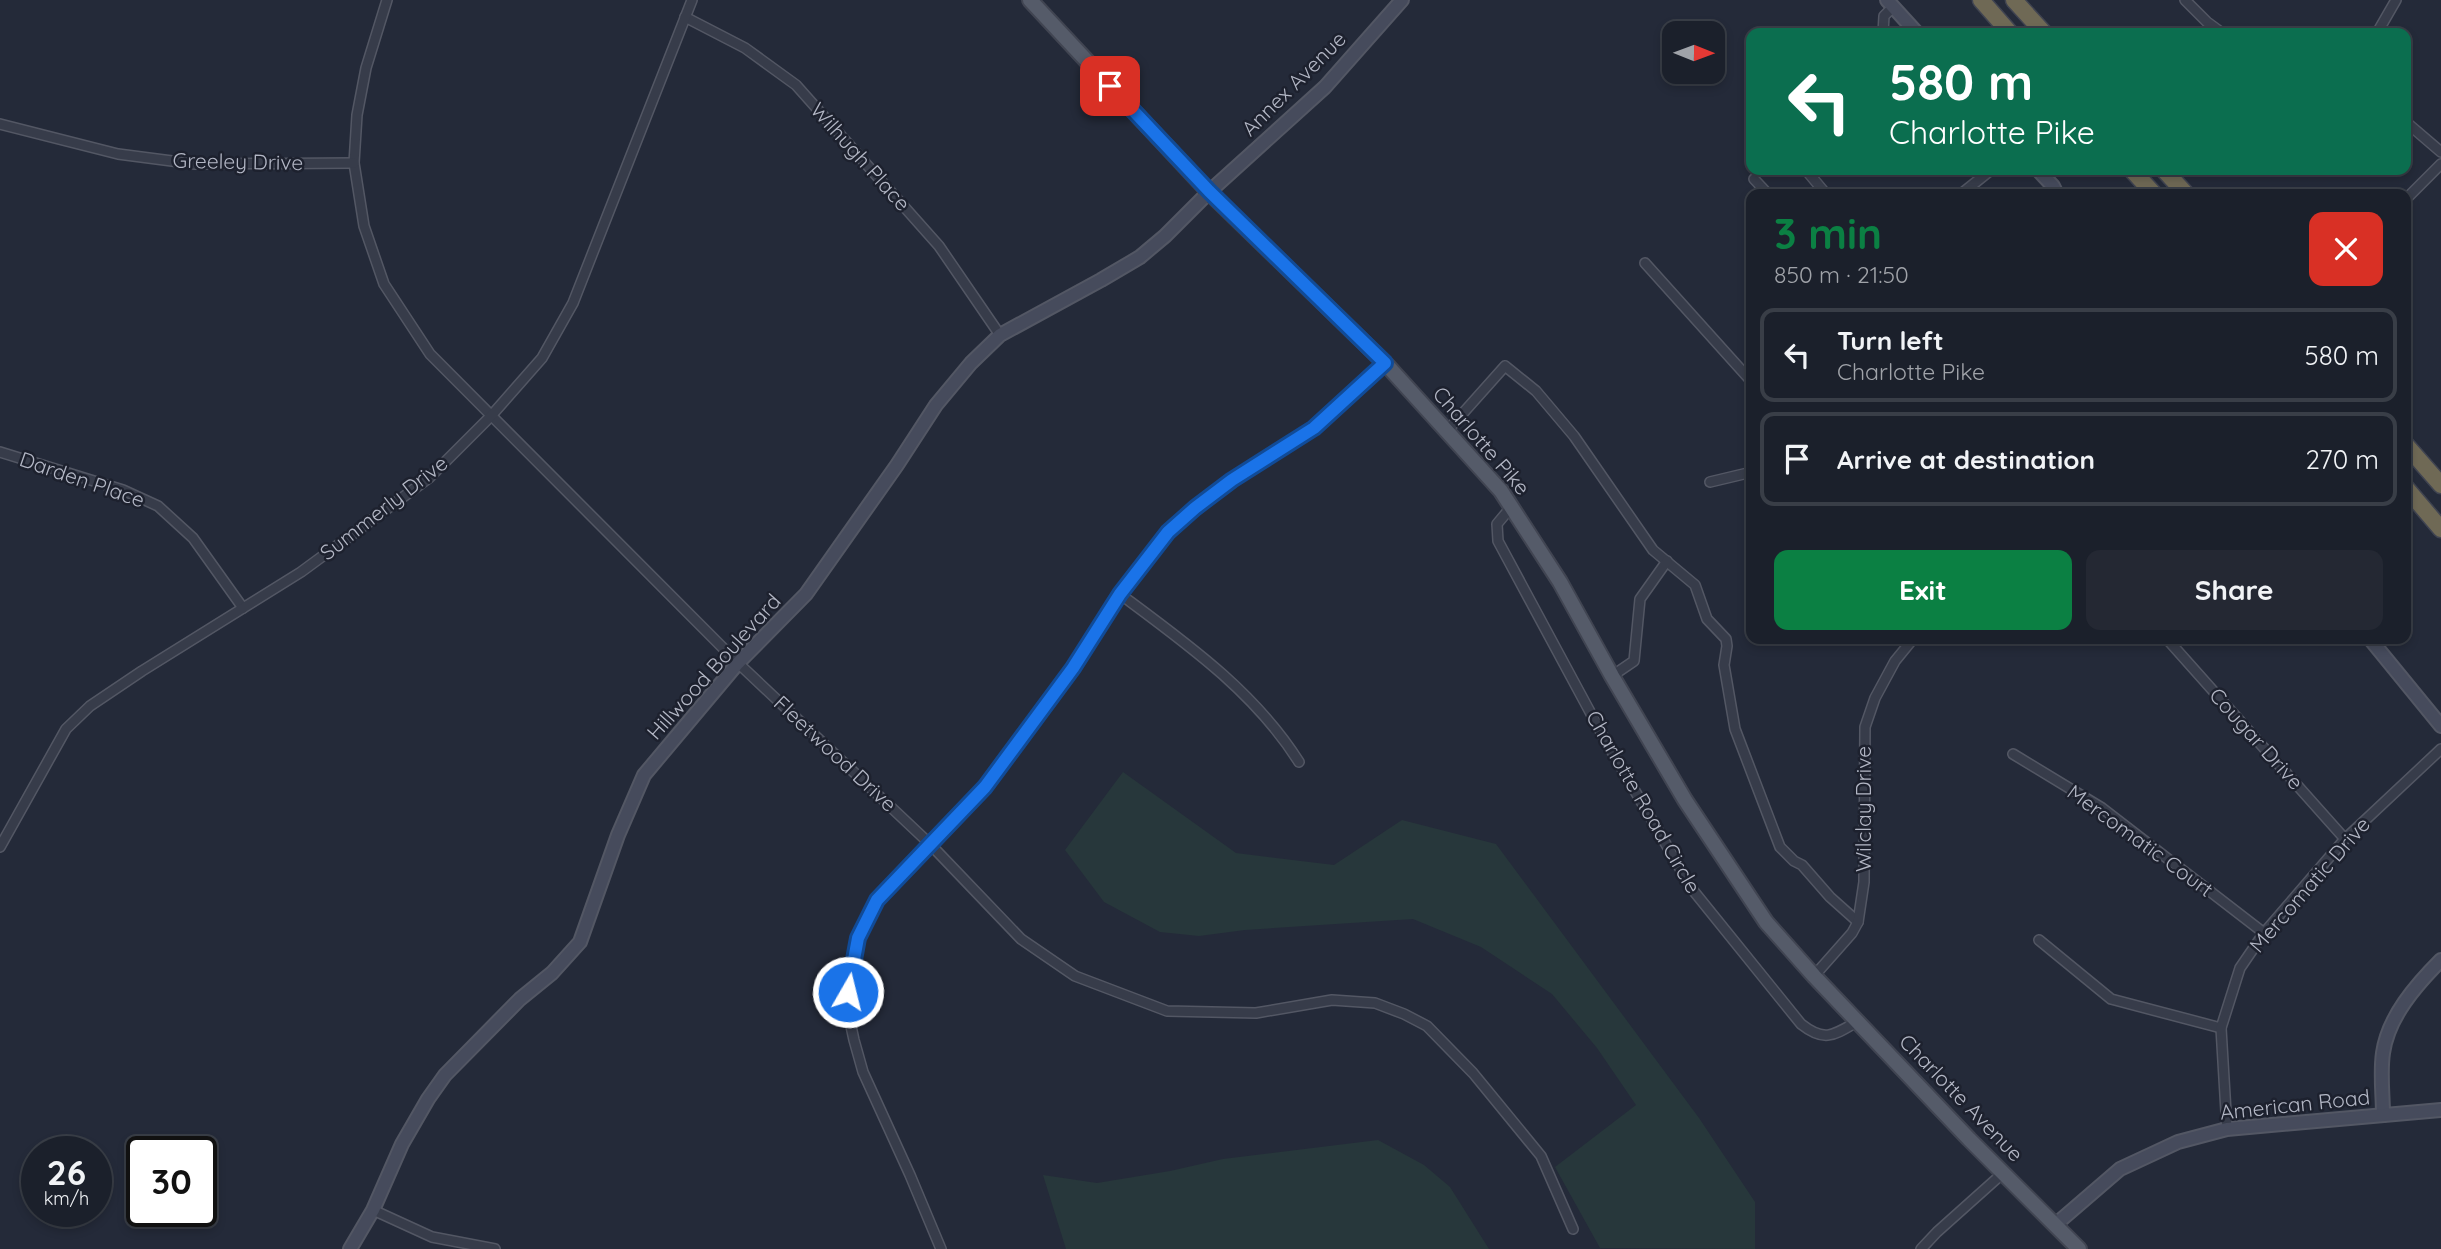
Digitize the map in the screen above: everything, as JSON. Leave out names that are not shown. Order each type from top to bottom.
[{"type":"highway","points":[[1981,0],[2006,28]]},
{"type":"highway","points":[[2014,0],[2039,28]]},
{"type":"highway","points":[[2137,175],[2149,189]]},
{"type":"highway","points":[[2169,175],[2181,189]]},
{"type":"highway","points":[[2411,451],[2441,485]]},
{"type":"highway","points":[[2411,494],[2441,528]]},
{"type":"main road","name":"Charlotte Pike","points":[[1030,0],[1209,191],[1385,363],[1501,491],[1560,582],[1685,800],[1759,911],[1814,975]]},
{"type":"main road","name":"Charlotte Avenue","points":[[1814,975],[2079,1249]]},
{"type":"street","name":"Fleetwood Drive","points":[[387,0],[366,68],[354,163],[364,226],[384,284],[430,354],[738,663],[930,845],[1021,939],[1076,976],[1167,1011],[1256,1013],[1332,1000],[1375,1003],[1427,1026],[1473,1073],[1541,1156],[1573,1229]]},
{"type":"street","name":"Summerly Drive","points":[[0,847],[66,729],[100,698],[301,572],[429,478],[491,416],[542,358],[573,303],[692,0]]},
{"type":"street","name":"Annex Avenue","points":[[1209,191],[1325,87],[1402,0]]},
{"type":"street","points":[[2185,0],[2215,28]]},
{"type":"street","points":[[2379,28],[2396,0]]},
{"type":"street","points":[[1883,28],[1884,16],[1890,3],[1912,28]]},
{"type":"street","name":"Wilhugh Place","points":[[685,17],[744,48],[796,85],[939,246],[1000,335]]},
{"type":"street","name":"Greeley Drive","points":[[0,124],[118,154],[205,165],[354,163]]},
{"type":"street","points":[[2411,126],[2441,152]]},
{"type":"street","points":[[2411,194],[2441,164]]},
{"type":"street","points":[[1810,175],[1822,189]]},
{"type":"street","points":[[1967,189],[1985,175]]},
{"type":"street","points":[[2043,175],[2054,189]]},
{"type":"street","points":[[1754,179],[1763,189]]},
{"type":"street","name":"Hillwood Boulevard","points":[[350,1249],[373,1210],[402,1144],[445,1075],[520,999],[552,973],[580,942],[618,835],[644,775],[738,663],[806,594],[936,405],[971,363],[1000,335],[1140,257],[1165,236],[1209,191]]},
{"type":"street","points":[[1645,263],[1746,375]]},
{"type":"street","points":[[941,1249],[863,1072],[849,1017],[848,992],[858,938],[877,900],[985,787],[1073,668],[1120,594],[1168,532],[1232,480],[1314,428],[1385,363]]},
{"type":"street","points":[[1447,431],[1505,366],[1536,391],[1574,436],[1653,550],[1695,586],[1707,619],[1726,639],[1724,665],[1735,729],[1780,847],[1802,865],[1830,897],[1858,922]]},
{"type":"street","name":"Darden Place","points":[[0,452],[123,490],[158,506],[193,538],[243,608]]},
{"type":"street","points":[[1710,482],[1746,473]]},
{"type":"street","name":"Charlotte Road Circle","points":[[1511,506],[1497,524],[1498,541],[1603,736],[1692,890],[1801,1024],[1814,1034],[1832,1036],[1858,1021]]},
{"type":"street","points":[[1612,676],[1634,661],[1640,598],[1667,561]]},
{"type":"street","points":[[1120,594],[1196,649],[1243,693],[1299,762]]},
{"type":"street","name":"Wilclay Drive","points":[[1814,975],[1852,933],[1858,922],[1864,882],[1865,727],[1875,698],[1895,661],[1909,644]]},
{"type":"street","name":"Cougar Drive","points":[[2171,644],[2345,839]]},
{"type":"street","points":[[2374,644],[2441,726]]},
{"type":"street","name":"Mercomatic Drive","points":[[2227,1129],[2221,1028],[2240,968],[2264,933],[2345,839],[2441,749]]},
{"type":"street","name":"Mercomatic Court","points":[[2012,754],[2102,808],[2264,933]]},
{"type":"street","points":[[2039,940],[2110,999],[2221,1028]]},
{"type":"street","points":[[2382,1115],[2383,1053],[2392,1025],[2413,991],[2441,960]]},
{"type":"street","name":"American Road","points":[[2055,1226],[2120,1169],[2178,1142],[2227,1129],[2441,1110]]},
{"type":"street","points":[[1922,1249],[1937,1232],[2003,1173]]},
{"type":"street","points":[[373,1210],[432,1237],[495,1249]]},
{"type":"shaded area","points":[[1123,772],[1236,853],[1334,865],[1402,820],[1496,844],[1699,1118],[1755,1202],[1755,1249],[1600,1248],[1555,1167],[1636,1105],[1597,1048],[1552,994],[1481,947],[1413,919],[1245,930],[1199,936],[1160,932],[1104,902],[1065,850]]},
{"type":"shaded area","points":[[1378,1140],[1424,1165],[1450,1187],[1489,1249],[1066,1249],[1043,1175],[1097,1183],[1223,1159]]},
{"type":"route","points":[[848,992],[858,938],[877,900],[985,787],[1073,668],[1120,594],[1168,532],[1232,480],[1314,428],[1385,363],[1209,191],[1110,86]]}]
